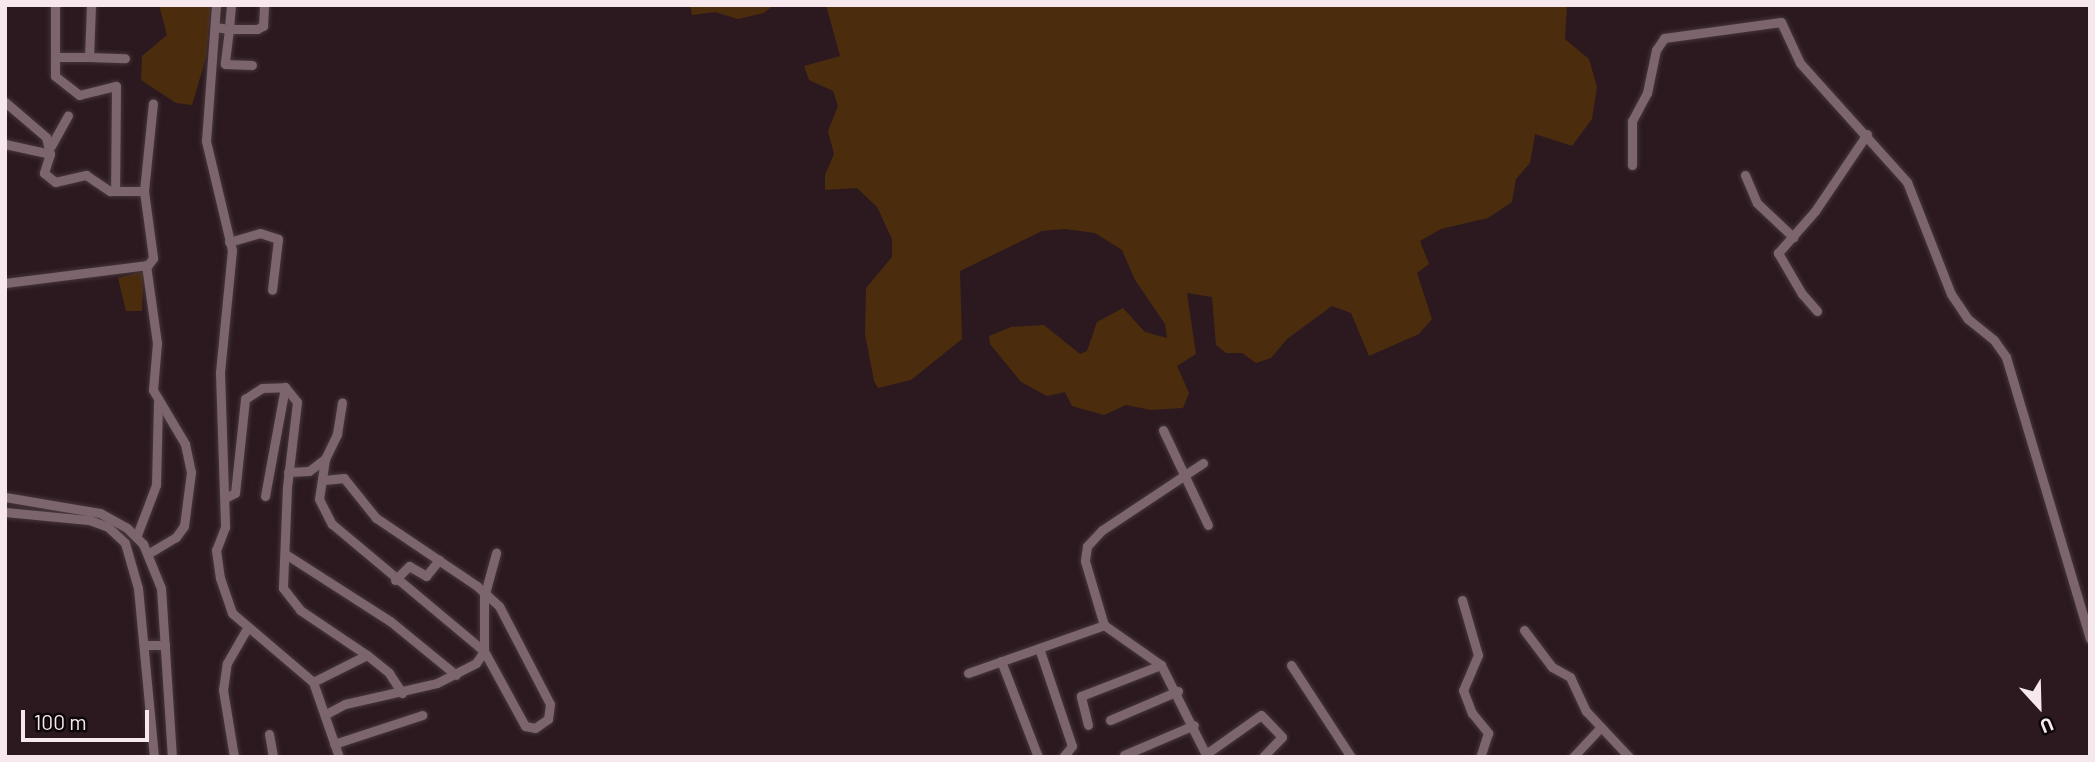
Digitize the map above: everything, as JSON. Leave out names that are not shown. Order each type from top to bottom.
[{"type":"street","points":[[55,5],[55,76],[72,93],[92,95],[116,86],[115,191]]},
{"type":"street","points":[[89,57],[91,5]]},
{"type":"street","points":[[216,5],[206,141],[229,242],[231,271],[220,373],[225,527],[216,550],[219,578],[232,613],[247,629],[313,682],[339,757]]},
{"type":"street","points":[[231,5],[225,64],[252,65]]},
{"type":"street","points":[[215,27],[261,28],[264,5]]},
{"type":"street","points":[[1632,165],[1632,121],[1647,93],[1656,50],[1669,35],[1780,21],[1800,63],[1867,134],[1919,205],[1951,294],[1968,319],[2006,357],[2090,639]]},
{"type":"street","points":[[55,57],[125,58]]},
{"type":"street","points":[[5,102],[50,150]]},
{"type":"street","points":[[5,283],[146,265],[153,258],[144,191],[153,103]]},
{"type":"street","points":[[68,115],[50,150],[46,178],[63,183],[86,175],[115,191],[144,191]]},
{"type":"street","points":[[1817,311],[1779,254],[1867,134]]},
{"type":"street","points":[[5,144],[50,150]]},
{"type":"street","points":[[1745,175],[1757,203],[1793,237]]},
{"type":"street","points":[[229,242],[260,233],[278,239],[272,289]]},
{"type":"street","points":[[146,265],[157,343],[151,381],[158,402],[185,444],[190,490],[181,530],[149,553]]},
{"type":"street","points":[[225,498],[235,493],[245,400],[262,388],[285,387]]},
{"type":"street","points":[[285,387],[297,402],[288,472],[287,555],[282,583],[290,601],[368,654],[389,673],[402,693]]},
{"type":"street","points":[[265,496],[285,387]]},
{"type":"street","points":[[137,536],[156,485],[158,402]]},
{"type":"street","points":[[324,480],[344,478],[376,518],[485,591],[523,645],[550,706],[551,715],[540,726],[530,729],[524,724],[484,651],[395,580],[328,519],[319,499],[326,458],[337,434],[342,402]]},
{"type":"street","points":[[1163,430],[1208,526]]},
{"type":"street","points":[[288,472],[309,471],[326,458]]},
{"type":"street","points":[[1203,463],[1112,521],[1087,546],[1088,572],[1104,625],[1161,665],[1178,691],[1207,755],[1262,715],[1282,737],[1263,757]]},
{"type":"street","points":[[5,497],[79,508],[116,521],[137,536],[149,553],[161,588],[164,671],[172,757]]},
{"type":"street","points":[[5,512],[89,520],[118,534],[134,571],[149,671],[154,757]]},
{"type":"street","points":[[326,714],[345,704],[402,693],[456,675],[473,665],[484,651],[485,591],[496,553]]},
{"type":"street","points":[[287,555],[390,621],[456,675]]},
{"type":"street","points":[[395,580],[409,566],[427,575],[439,560]]},
{"type":"street","points":[[1462,600],[1478,655],[1463,690],[1472,713],[1488,733],[1480,757]]},
{"type":"street","points":[[968,673],[1104,625]]},
{"type":"street","points":[[234,757],[223,690],[228,663],[247,629]]},
{"type":"street","points":[[1524,631],[1552,667],[1570,677],[1576,694],[1601,727],[1629,757]]},
{"type":"street","points":[[145,645],[164,645]]},
{"type":"street","points":[[1039,648],[1072,746],[1063,757]]},
{"type":"street","points":[[313,682],[368,654]]},
{"type":"street","points":[[1001,661],[1038,757]]},
{"type":"street","points":[[1088,725],[1081,696],[1161,665]]},
{"type":"street","points":[[1291,666],[1351,757]]},
{"type":"street","points":[[149,671],[164,671]]},
{"type":"street","points":[[1110,720],[1178,691]]},
{"type":"street","points":[[334,744],[422,715]]},
{"type":"street","points":[[1124,755],[1194,725]]},
{"type":"street","points":[[1573,757],[1601,727]]},
{"type":"street","points":[[270,734],[273,757]]},
{"type":"shaded area","points":[[159,5],[211,5],[206,58],[192,105],[176,103],[141,80],[142,56],[167,35]]},
{"type":"shaded area","points":[[690,5],[774,5],[764,13],[738,19],[715,12],[692,15]]},
{"type":"shaded area","points":[[826,5],[1567,5],[1565,39],[1589,59],[1597,87],[1592,119],[1572,146],[1535,134],[1530,163],[1516,179],[1512,202],[1488,218],[1441,229],[1420,241],[1429,264],[1417,273],[1432,319],[1419,334],[1369,356],[1351,313],[1332,306],[1287,339],[1271,358],[1256,363],[1242,353],[1226,353],[1216,345],[1212,297],[1187,293],[1196,354],[1177,366],[1189,393],[1183,408],[1151,410],[1126,405],[1104,415],[1072,406],[1065,392],[1047,396],[1021,382],[990,344],[989,336],[1011,327],[1044,325],[1080,354],[1087,351],[1097,322],[1123,308],[1145,332],[1167,338],[1165,324],[1135,280],[1122,250],[1095,233],[1065,229],[1042,231],[960,271],[962,339],[911,380],[878,388],[874,381],[865,334],[866,288],[892,257],[892,239],[877,207],[857,188],[825,190],[825,175],[834,154],[828,131],[838,106],[833,91],[809,80],[804,66],[840,56]]},
{"type":"shaded area","points":[[144,271],[142,311],[126,311],[118,278]]}]
